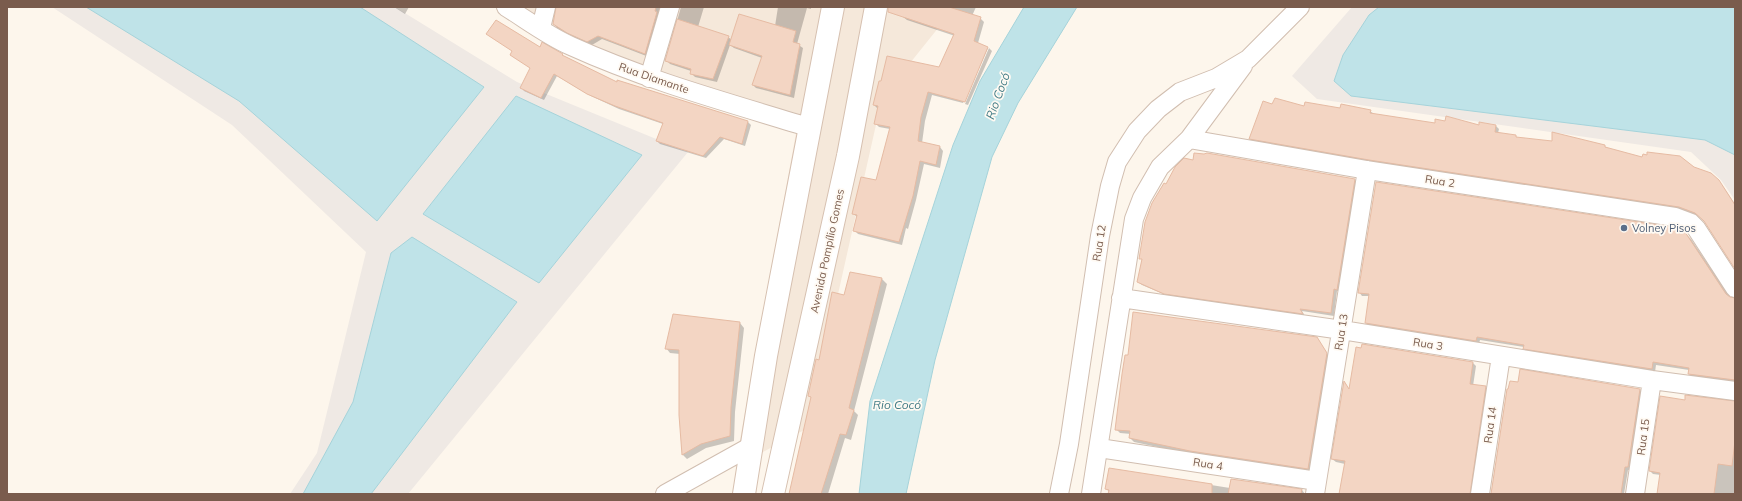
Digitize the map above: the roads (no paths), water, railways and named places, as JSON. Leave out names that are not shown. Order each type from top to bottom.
[{"type":"main road","points":[[744,494],[766,356],[811,128],[833,7]]},
{"type":"main road","name":"Avenida Pompílio Gomes","points":[[773,494],[848,156],[876,7]]},
{"type":"street","name":"Rua Diamante","points":[[506,7],[569,45],[649,78],[811,128]]},
{"type":"street","points":[[541,28],[546,7]]},
{"type":"street","points":[[649,78],[670,7]]},
{"type":"street","name":"Rua 12","points":[[1091,494],[1134,220],[1142,198],[1160,168],[1189,139],[1248,59],[1300,7]]},
{"type":"street","name":"Rua 12","points":[[1059,494],[1067,459],[1100,236],[1110,186],[1117,162],[1137,131],[1158,109],[1180,92],[1216,78],[1248,59]]},
{"type":"street","name":"Rua 2","points":[[1189,139],[1367,170],[1675,217],[1692,223],[1735,288]]},
{"type":"street","name":"Rua 13","points":[[1316,487],[1367,170]]},
{"type":"street","name":"Rua 3","points":[[1121,298],[1342,330],[1652,380],[1735,391]]},
{"type":"street","name":"Rua 14","points":[[1480,494],[1501,356]]},
{"type":"street","name":"Rua 15","points":[[1635,494],[1652,380]]},
{"type":"street","points":[[676,492],[753,445]]},
{"type":"street","name":"Rua 4","points":[[1099,448],[1316,487]]},
{"type":"water","points":[[86,7],[360,7],[484,87],[377,221],[239,101]]},
{"type":"water","name":"Rio Cocó","points":[[1024,7],[1077,7],[1018,103],[992,157],[935,360],[906,494],[859,494],[870,401],[953,145],[980,81]]},
{"type":"water","points":[[1379,7],[1735,7],[1735,155],[1705,140],[1351,96],[1334,81],[1343,55],[1369,15]]},
{"type":"water","points":[[516,96],[642,155],[539,283],[423,214]]},
{"type":"water","points":[[412,237],[517,302],[371,494],[303,494],[353,402],[391,253]]},
{"type":"place","name":"Volney Pisos","points":[[1624,228]]}]
